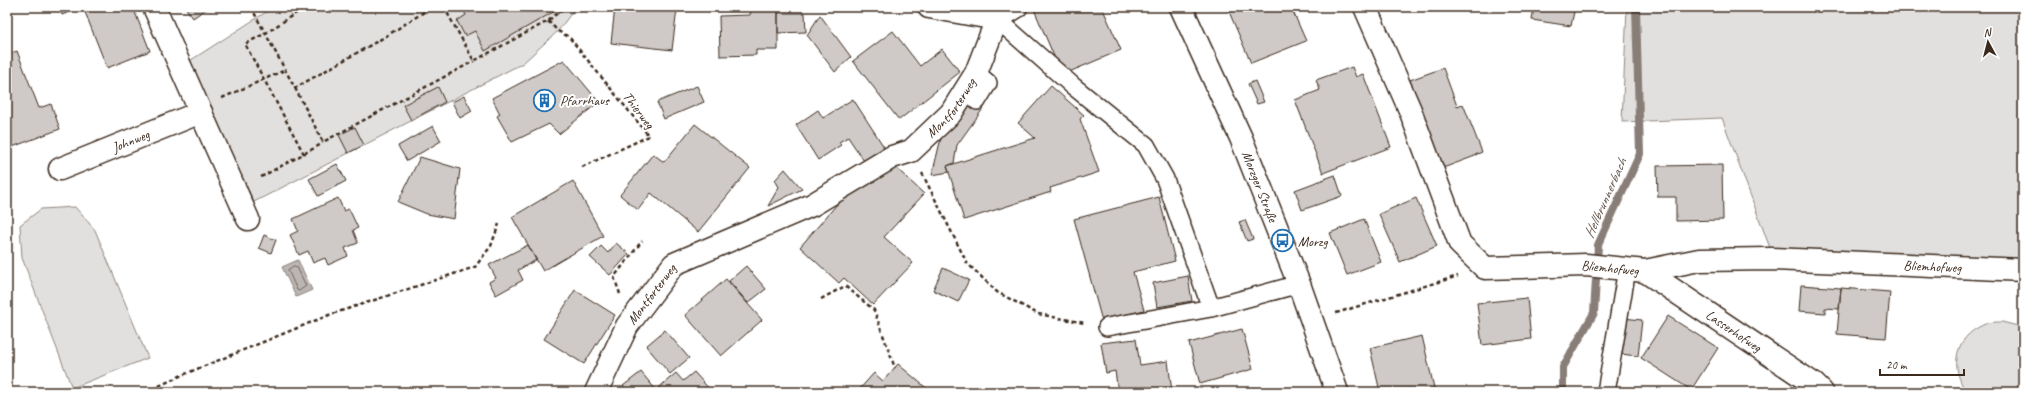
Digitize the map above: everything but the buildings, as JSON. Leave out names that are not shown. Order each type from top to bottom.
[{"type":"street","points":[[154,7],[248,219]]},
{"type":"street","points":[[929,7],[997,19],[1016,7]]},
{"type":"street","name":"Morzger Straße","points":[[1181,7],[1241,138],[1299,284],[1338,392]]},
{"type":"street","points":[[1365,7],[1410,110],[1460,244],[1485,268]]},
{"type":"street","name":"Montforterweg","points":[[596,392],[627,326],[674,264],[812,205],[892,157],[911,151],[951,113],[976,74],[997,19]]},
{"type":"street","name":"Johnweg","points":[[60,170],[201,112]]},
{"type":"street","name":"Bliemhofweg","points":[[1485,268],[1586,265],[1627,269],[1700,260],[1771,259],[2023,270]]},
{"type":"street","name":"Lasserhofweg","points":[[1627,269],[1815,385],[1822,392]]},
{"type":"lane","points":[[997,19],[1073,86],[1146,145],[1165,179],[1211,308]]},
{"type":"lane","points":[[976,74],[988,83],[977,101]]},
{"type":"lane","points":[[1606,392],[1627,269]]},
{"type":"lane","points":[[1107,327],[1211,308],[1299,284]]},
{"type":"path","points":[[251,7],[295,88],[322,142]]},
{"type":"path","points":[[304,154],[245,44],[266,33],[305,7]]},
{"type":"path","points":[[295,88],[384,38],[432,7]]},
{"type":"path","points":[[444,7],[474,61]]},
{"type":"path","points":[[261,177],[304,154],[322,142],[548,21],[565,7]]},
{"type":"path","name":"Thierweg","points":[[548,21],[558,31],[569,37],[649,136],[580,168]]},
{"type":"path","points":[[201,112],[207,104],[285,70]]},
{"type":"path","points":[[911,151],[967,263],[997,292],[1038,314],[1107,327]]},
{"type":"path","points":[[146,392],[180,376],[329,315],[475,267],[491,246],[499,224]]},
{"type":"path","points":[[616,299],[620,293],[614,277],[642,241]]},
{"type":"path","points":[[1330,315],[1485,268]]},
{"type":"path","points":[[821,299],[845,286],[874,310],[895,368]]},
{"type":"shaded area","points":[[274,7],[576,7],[558,31],[523,63],[254,202],[188,62]]},
{"type":"shaded area","points":[[1627,7],[2023,7],[2023,265],[1770,248],[1722,118],[1622,122]]},
{"type":"shaded area","points":[[75,207],[95,230],[148,358],[72,388],[22,258],[20,225],[41,209]]},
{"type":"shaded area","points":[[2002,322],[2018,326],[2023,329],[2023,392],[1966,392],[1961,382],[1957,363],[1961,345],[1966,337],[1983,325]]},
{"type":"water","points":[[298,260],[312,290],[296,297],[282,267]]},
{"type":"waterway","name":"Hellbrunnerbach","points":[[1563,392],[1563,367],[1594,313],[1598,245],[1640,154],[1636,7]]},
{"type":"place","name":"Pfarrhaus","points":[[545,100]]},
{"type":"place","name":"Morzg","points":[[1282,241]]}]
